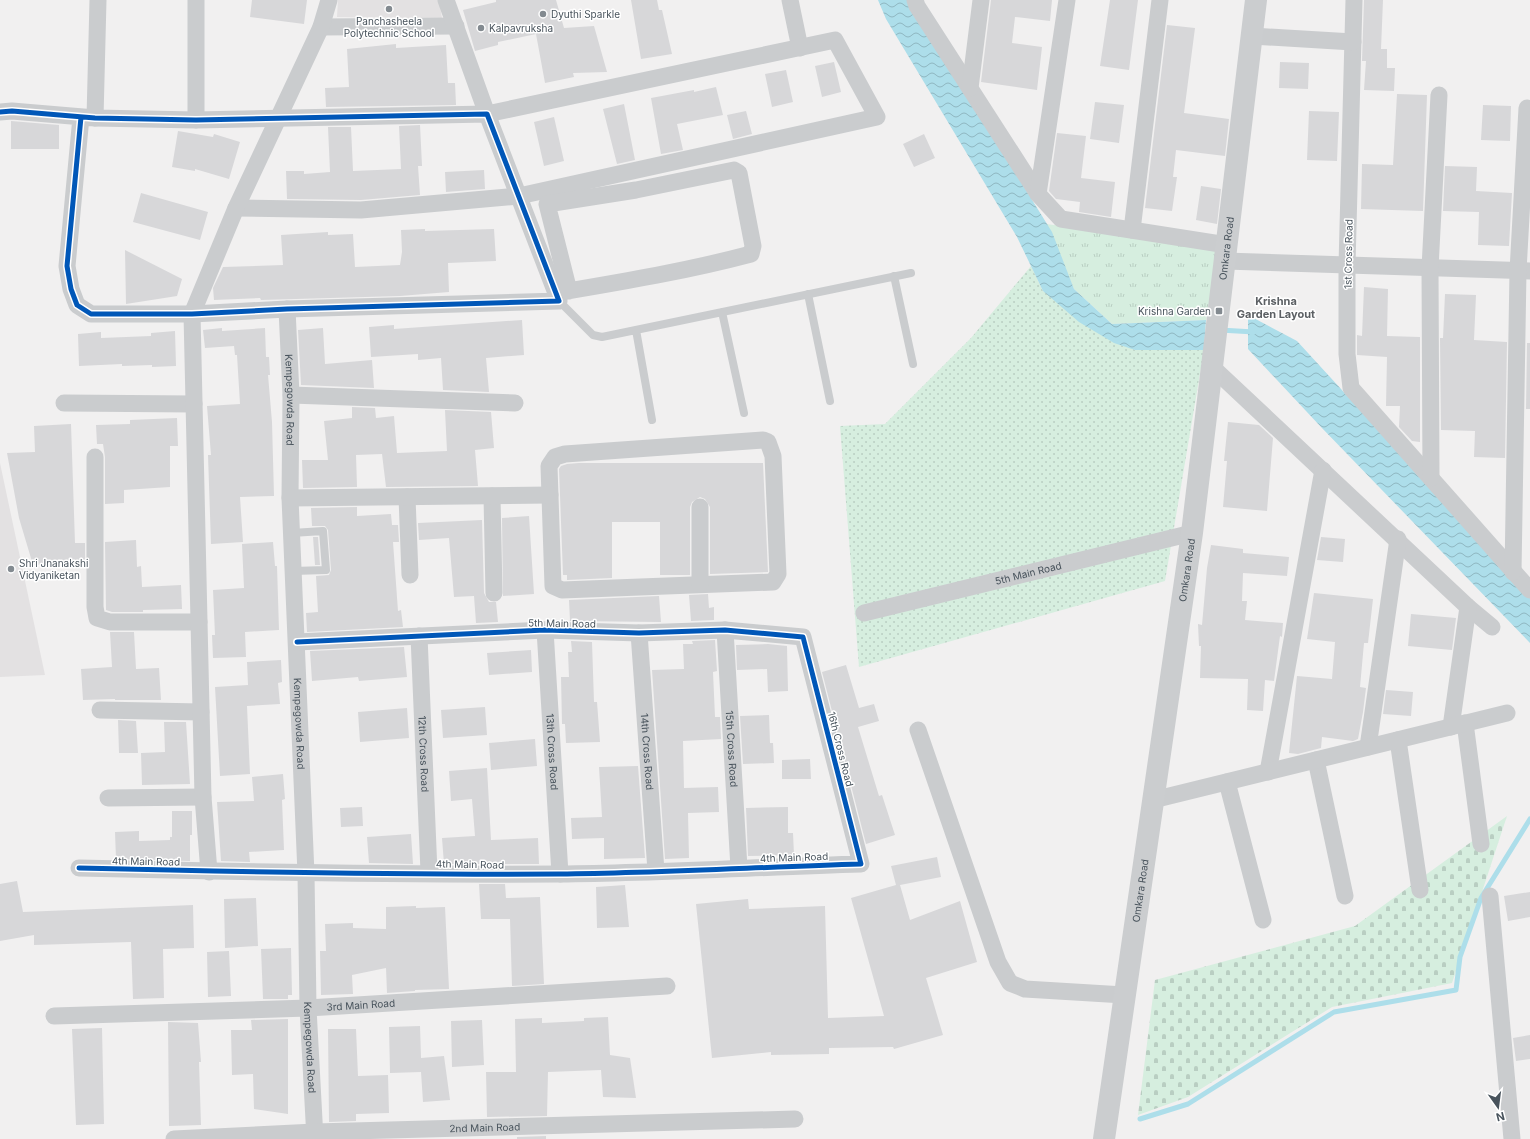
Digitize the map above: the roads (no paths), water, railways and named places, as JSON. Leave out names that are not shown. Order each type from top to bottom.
[{"type":"street","points":[[98,0],[88,117],[67,266],[71,289],[77,305],[91,314],[192,314],[561,295],[710,264],[751,254],[754,246],[740,173],[734,170],[636,190],[547,204],[561,295]]},
{"type":"street","points":[[196,0],[196,120]]},
{"type":"street","points":[[209,872],[203,797],[192,314],[236,208],[321,27],[329,0]]},
{"type":"street","points":[[446,0],[487,114],[519,196],[561,295]]},
{"type":"street","points":[[790,0],[800,48]]},
{"type":"street","points":[[915,0],[916,6],[1038,194],[1061,219],[1132,230],[1226,253],[1347,265],[1524,271]]},
{"type":"street","points":[[970,88],[981,0]]},
{"type":"street","points":[[1038,194],[1066,0]]},
{"type":"street","points":[[1132,230],[1160,0]]},
{"type":"street","name":"Omkara Road","points":[[1104,1139],[1192,533],[1256,0]]},
{"type":"street","name":"1st Cross Road","points":[[1354,0],[1347,265],[1347,354],[1351,388],[1530,590]]},
{"type":"street","points":[[321,27],[456,26]]},
{"type":"street","points":[[1252,36],[1353,42]]},
{"type":"street","points":[[0,112],[88,117],[196,120],[487,114],[835,40],[877,117],[519,196],[360,210],[236,208]]},
{"type":"street","points":[[1431,478],[1430,268],[1439,95]]},
{"type":"street","points":[[1513,572],[1524,271],[1527,108]]},
{"type":"street","name":"Kempegowda Road","points":[[287,309],[291,395],[290,498],[306,874],[308,1008],[315,1135]]},
{"type":"street","points":[[1213,360],[1323,470],[1398,539],[1468,607],[1492,627]]},
{"type":"street","points":[[291,395],[515,403]]},
{"type":"street","points":[[64,403],[194,404]]},
{"type":"street","points":[[763,440],[768,442],[773,456],[777,579],[773,582],[700,584],[562,590],[556,589],[552,581],[548,466],[555,457],[565,454],[763,440]]},
{"type":"street","points":[[95,457],[95,607],[97,618],[110,622],[199,622]]},
{"type":"street","points":[[1268,772],[1323,470]]},
{"type":"street","points":[[290,498],[550,495]]},
{"type":"street","points":[[492,496],[494,593]]},
{"type":"street","points":[[407,497],[410,575]]},
{"type":"street","points":[[700,507],[700,584]]},
{"type":"street","name":"5th Main Road","points":[[864,613],[1192,533]]},
{"type":"street","points":[[1368,747],[1398,539]]},
{"type":"street","points":[[1468,607],[1458,725],[1481,844]]},
{"type":"street","name":"5th Main Road","points":[[297,642],[545,630],[639,633],[725,630],[803,637]]},
{"type":"street","name":"13th Cross Road","points":[[545,630],[560,874]]},
{"type":"street","name":"15th Cross Road","points":[[725,630],[739,868]]},
{"type":"street","name":"14th Cross Road","points":[[639,633],[656,871]]},
{"type":"street","name":"12th Cross Road","points":[[419,636],[429,872]]},
{"type":"street","name":"16th Cross Road","points":[[803,637],[861,864]]},
{"type":"street","points":[[100,710],[201,712]]},
{"type":"street","points":[[1153,800],[1507,713]]},
{"type":"street","points":[[918,730],[998,962],[1010,983],[1025,989],[1124,995]]},
{"type":"street","points":[[1398,740],[1420,890]]},
{"type":"street","points":[[1316,760],[1345,896]]},
{"type":"street","points":[[1227,782],[1263,920]]},
{"type":"street","points":[[108,798],[203,797]]},
{"type":"street","name":"4th Main Road","points":[[79,868],[306,874],[429,872],[560,874],[861,864]]},
{"type":"street","points":[[1490,896],[1512,1139]]},
{"type":"street","name":"3rd Main Road","points":[[54,1016],[308,1008],[667,986]]},
{"type":"street","name":"2nd Main Road","points":[[174,1139],[795,1119]]},
{"type":"lane","points":[[561,295],[594,335],[602,337],[910,273]]},
{"type":"lane","points":[[894,276],[913,364]]},
{"type":"lane","points":[[808,294],[830,401]]},
{"type":"lane","points":[[722,312],[744,413]]},
{"type":"lane","points":[[636,330],[652,420]]},
{"type":"lane","points":[[292,533],[323,531],[326,570],[293,571]]},
{"type":"water","points":[[878,0],[908,0],[1052,232],[1074,289],[1112,324],[1206,320],[1204,350],[1135,350],[1114,343],[1079,322],[1043,291],[1017,237],[886,19]]},
{"type":"water","points":[[1248,315],[1297,341],[1530,595],[1530,643],[1321,427],[1248,349]]},
{"type":"waterway","points":[[1220,330],[1254,332]]},
{"type":"waterway","points":[[1140,1119],[1188,1104],[1334,1012],[1456,990],[1460,957],[1481,898],[1530,819]]},
{"type":"place","name":"Panchasheela Polytechnic School","points":[[389,9]]},
{"type":"place","name":"Dyuthi Sparkle","points":[[543,14]]},
{"type":"place","name":"Kalpavruksha","points":[[481,28]]},
{"type":"place","name":"Krishna Garden","points":[[1219,311]]},
{"type":"place","name":"Shri Jnanakshi Vidyaniketan","points":[[11,569]]},
{"type":"district","name":"Krishna Garden Layout","points":[[1276,307]]}]
